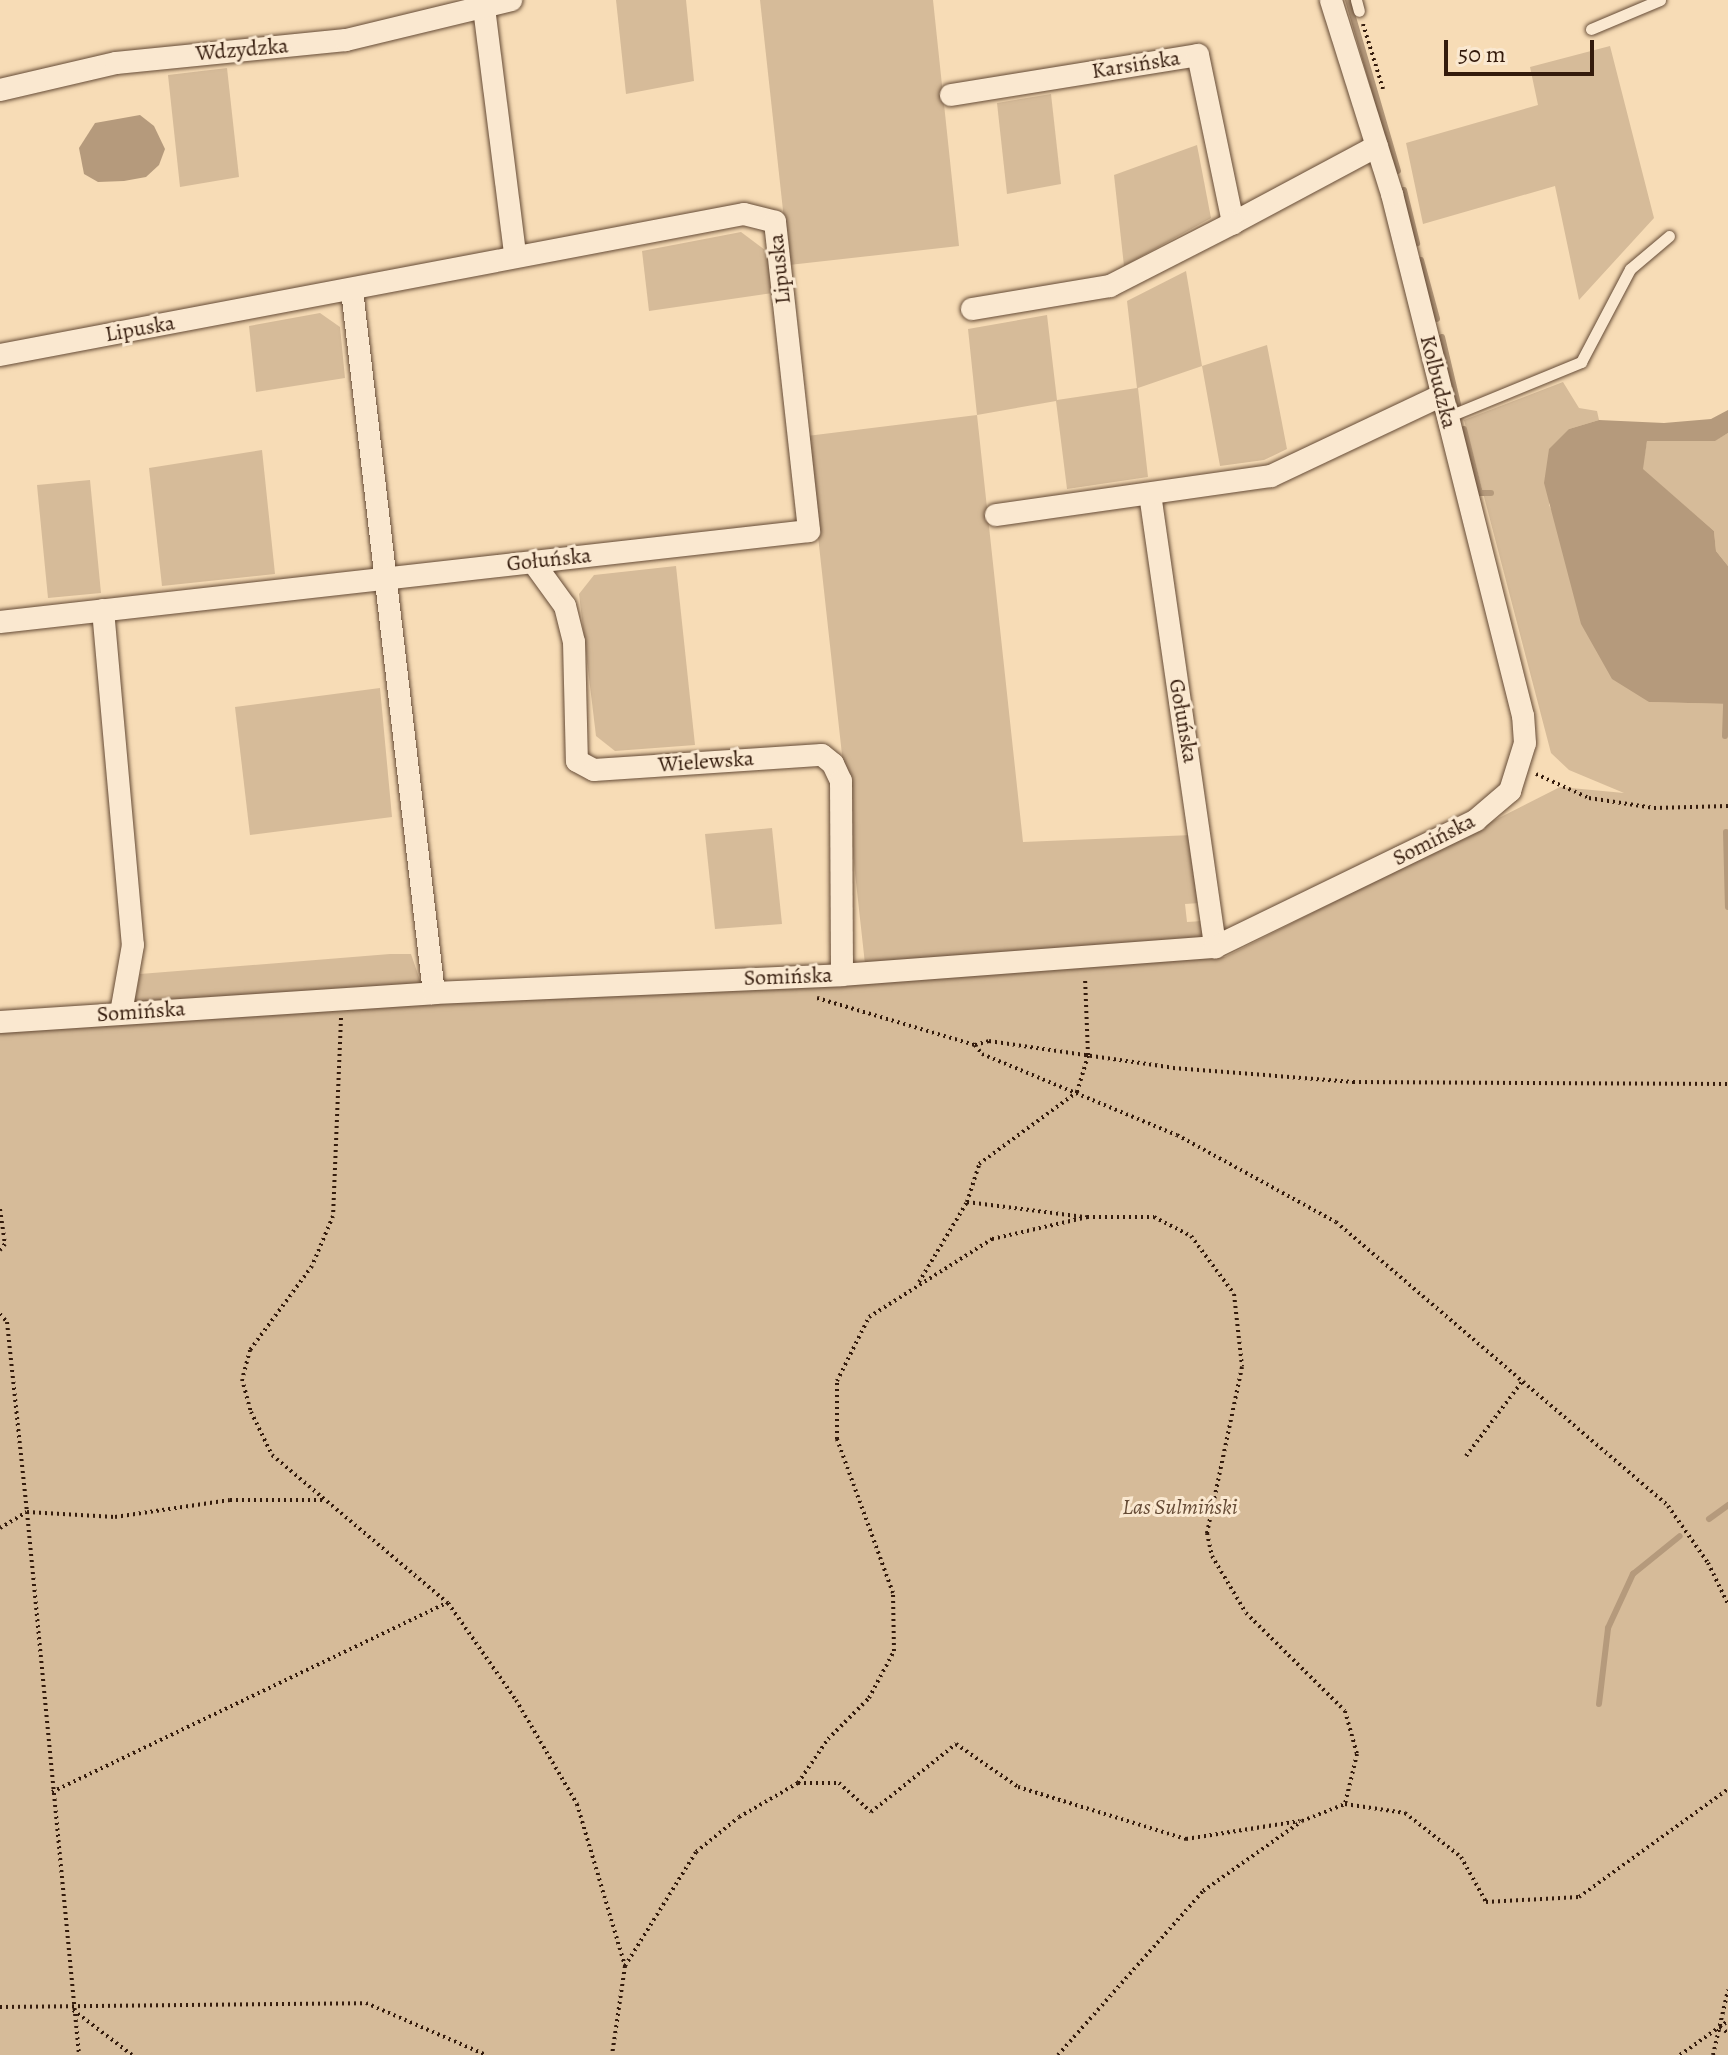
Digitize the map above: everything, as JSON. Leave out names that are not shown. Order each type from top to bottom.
[{"type":"street","name":"Wdzydzka","points":[[0,90],[116,63],[346,40],[483,3],[511,0]]},
{"type":"street","name":"Kolbudzka","points":[[1331,0],[1377,146],[1523,716],[1520,767]]},
{"type":"street","points":[[483,3],[515,255]]},
{"type":"street","name":"Karsińska","points":[[951,95],[1198,55],[1233,223]]},
{"type":"street","points":[[972,309],[1110,286],[1377,146]]},
{"type":"street","name":"Lipuska","points":[[0,355],[744,214],[775,222],[809,531]]},
{"type":"street","points":[[352,290],[384,578],[423,864],[434,993]]},
{"type":"street","points":[[996,515],[1271,476],[1442,395]]},
{"type":"street","name":"Gołuńska","points":[[1150,494],[1215,947]]},
{"type":"street","name":"Gołuńska","points":[[0,622],[809,531]]},
{"type":"street","name":"Wielewska","points":[[533,562],[565,606],[574,642],[577,761],[594,770],[822,755],[833,764],[841,781],[842,975]]},
{"type":"street","points":[[103,610],[133,945],[121,1013]]},
{"type":"street","name":"Somińska","points":[[0,1022],[434,993],[842,975],[1215,947],[1476,820],[1510,791],[1520,767]]},
{"type":"lane","points":[[1591,29],[1660,0]]},
{"type":"lane","points":[[1447,418],[1581,362],[1630,269],[1669,236]]},
{"type":"path","points":[[1520,767],[1589,798],[1654,808],[1728,806]]},
{"type":"path","points":[[918,1283],[967,1202],[979,1164],[1077,1092],[1088,1055],[1084,955]]},
{"type":"path","points":[[809,996],[975,1045],[989,1041],[1173,1068],[1353,1082],[1728,1084]]},
{"type":"path","points":[[341,1001],[333,1216],[312,1266],[250,1350],[242,1379],[251,1412],[272,1455],[448,1603],[516,1700],[577,1804],[625,1966]]},
{"type":"path","points":[[975,1045],[982,1054],[1177,1135],[1336,1222],[1524,1379],[1668,1506],[1708,1563],[1728,1604]]},
{"type":"path","points":[[967,1202],[1087,1217],[1154,1217],[1191,1236],[1234,1294],[1242,1367],[1207,1533],[1212,1556],[1246,1613],[1345,1711],[1357,1754],[1345,1804]]},
{"type":"path","points":[[0,1209],[5,1244],[0,1250]]},
{"type":"path","points":[[612,2055],[625,1966],[696,1852],[739,1817],[798,1783],[828,1739],[869,1698],[894,1651],[893,1593],[837,1439],[837,1381],[869,1317],[918,1283],[992,1239],[1087,1217]]},
{"type":"path","points":[[0,1314],[7,1322],[71,2009],[79,2055]]},
{"type":"path","points":[[1466,1456],[1524,1379]]},
{"type":"path","points":[[0,1528],[27,1512],[115,1517],[230,1500],[325,1500]]},
{"type":"path","points":[[52,1792],[448,1603]]},
{"type":"path","points":[[798,1783],[839,1783],[871,1812],[956,1744],[1018,1787],[1186,1839],[1302,1821],[1345,1804],[1405,1813],[1461,1857],[1486,1902],[1579,1897],[1728,1789]]},
{"type":"path","points":[[1058,2055],[1203,1891],[1302,1821]]},
{"type":"path","points":[[1713,2055],[1728,1990]]},
{"type":"path","points":[[0,2007],[71,2009],[366,2003],[486,2055]]},
{"type":"path","points":[[71,2009],[132,2055]]},
{"type":"path","points":[[1680,2055],[1728,2021]]},
{"type":"path","points":[[1720,2027],[1728,2033]]},
{"type":"green space","points":[[616,0],[686,0],[694,81],[626,94]]},
{"type":"green space","points":[[760,0],[933,0],[959,246],[789,265]]},
{"type":"green space","points":[[1610,46],[1654,218],[1579,300],[1555,186],[1423,224],[1406,143],[1538,105],[1530,67]]},
{"type":"green space","points":[[227,68],[239,177],[180,187],[168,75]]},
{"type":"green space","points":[[1051,94],[1061,184],[1007,194],[997,103]]},
{"type":"green space","points":[[1197,145],[1211,218],[1124,266],[1114,175]]},
{"type":"green space","points":[[741,232],[769,253],[773,293],[649,311],[642,251]]},
{"type":"green space","points":[[1186,271],[1202,366],[1138,388],[1148,477],[1067,489],[1056,401],[977,415],[968,329],[1047,315],[1057,400],[1137,388],[1127,301]]},
{"type":"green space","points":[[320,313],[340,327],[345,378],[256,392],[249,326]]},
{"type":"green space","points":[[1267,345],[1287,449],[1264,460],[1220,466],[1202,366]]},
{"type":"green space","name":"Las Sulmiński","points":[[1563,382],[1579,408],[1597,411],[1599,420],[1569,429],[1549,505],[1649,702],[1728,704],[1728,2055],[0,2055],[0,1031],[119,1022],[136,995],[140,974],[390,954],[411,954],[427,1001],[1225,957],[1560,787],[1624,793],[1569,770],[1551,753],[1464,420]]},
{"type":"green space","points":[[977,415],[1023,842],[1192,835],[1200,903],[1185,904],[1187,922],[1202,921],[1203,934],[1191,943],[865,964],[807,436]]},
{"type":"green space","points":[[1728,433],[1728,566],[1716,551],[1714,531],[1642,469],[1647,441],[1714,441]]},
{"type":"green space","points":[[262,450],[275,574],[162,586],[149,468]]},
{"type":"green space","points":[[90,480],[101,593],[48,598],[37,485]]},
{"type":"green space","points":[[676,566],[695,745],[615,751],[596,736],[579,594],[594,575]]},
{"type":"green space","points":[[380,688],[392,817],[250,835],[235,707]]},
{"type":"green space","points":[[772,828],[782,924],[715,929],[705,834]]},
{"type":"shaded area","points":[[140,115],[154,126],[165,149],[159,165],[146,177],[124,181],[98,182],[84,174],[79,148],[95,123]]},
{"type":"shaded area","points":[[1728,410],[1728,433],[1715,441],[1647,441],[1643,469],[1714,531],[1716,551],[1728,566],[1728,704],[1649,702],[1612,679],[1581,624],[1544,483],[1549,449],[1569,429],[1599,420],[1664,423],[1711,419]]},
{"type":"waterway","points":[[1348,0],[1398,171]]},
{"type":"waterway","points":[[1404,190],[1417,243]]},
{"type":"waterway","points":[[1421,260],[1437,319]]},
{"type":"waterway","points":[[1442,337],[1458,404]]},
{"type":"waterway","points":[[1464,429],[1480,493],[1491,493]]},
{"type":"waterway","points":[[1725,736],[1726,704]]},
{"type":"waterway","points":[[1726,832],[1728,907]]},
{"type":"waterway","points":[[1709,1519],[1728,1505]]},
{"type":"waterway","points":[[1599,1704],[1608,1628],[1633,1574],[1680,1536]]}]
